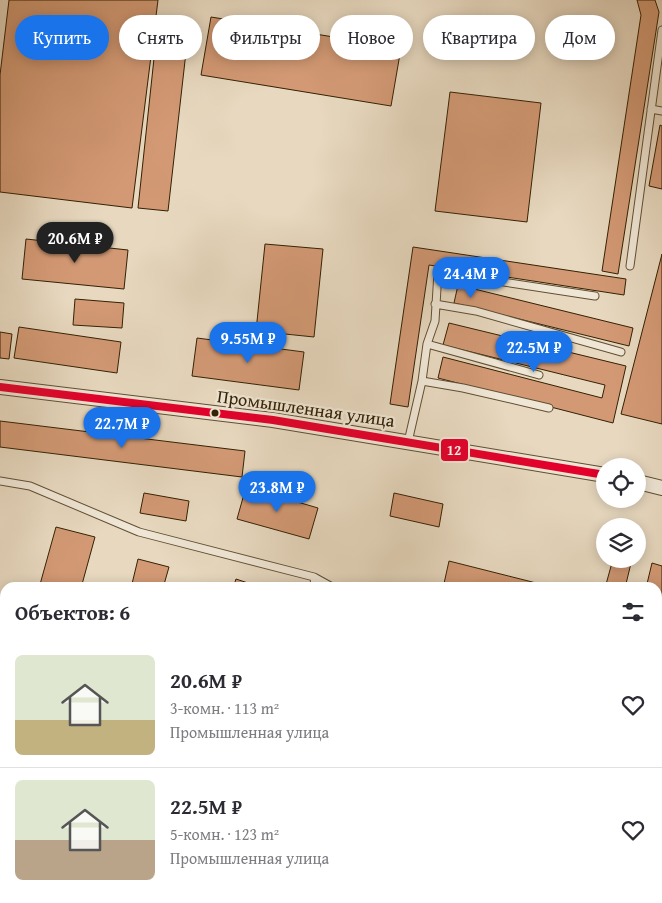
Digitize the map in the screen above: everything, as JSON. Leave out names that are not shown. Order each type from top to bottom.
[{"type":"street","name":"Промышленная улица","points":[[0,387],[273,420],[596,473]]},
{"type":"street","points":[[646,484],[662,488]]},
{"type":"lane","points":[[630,266],[662,30]]},
{"type":"lane","points":[[651,109],[662,111]]},
{"type":"lane","points":[[408,442],[422,381],[427,344],[434,321],[438,272],[595,296]]},
{"type":"lane","points":[[434,304],[476,312],[622,352]]},
{"type":"lane","points":[[427,344],[539,375]]},
{"type":"lane","points":[[422,381],[463,388],[549,408]]},
{"type":"lane","points":[[0,481],[30,486],[139,532],[314,577],[323,582]]},
{"type":"lane","points":[[314,577],[314,582]]},
{"type":"building","points":[[9,0],[158,0],[156,15],[119,15],[119,60],[150,60],[132,208],[0,192],[0,75]]},
{"type":"building","points":[[637,0],[655,0],[659,12],[618,274],[602,271],[641,15]]},
{"type":"building","points":[[211,17],[212,60],[320,60],[320,35],[330,36],[330,60],[399,60],[391,106],[201,75]]},
{"type":"building","points":[[154,60],[185,60],[168,211],[138,208]]},
{"type":"building","points":[[450,92],[541,103],[527,222],[435,211]]},
{"type":"building","points":[[660,125],[662,126],[662,189],[649,186]]},
{"type":"building","points":[[26,239],[128,250],[124,289],[22,279]]},
{"type":"building","points":[[265,244],[323,249],[314,337],[256,331]]},
{"type":"building","points":[[413,247],[626,279],[624,295],[429,265],[408,407],[390,404]]},
{"type":"building","points":[[662,254],[662,424],[621,414]]},
{"type":"building","points":[[458,285],[633,328],[629,346],[454,303]]},
{"type":"building","points":[[75,299],[124,303],[122,328],[73,325]]},
{"type":"building","points":[[449,323],[626,366],[613,423],[438,378],[443,357],[602,398],[605,385],[443,345]]},
{"type":"building","points":[[19,327],[121,342],[117,373],[14,358]]},
{"type":"building","points":[[0,332],[12,334],[9,359],[0,358]]},
{"type":"building","points":[[197,338],[304,352],[299,390],[192,376]]},
{"type":"building","points":[[0,421],[245,451],[242,477],[0,447]]},
{"type":"building","points":[[246,487],[318,508],[309,539],[237,519]]},
{"type":"building","points":[[144,493],[189,501],[186,521],[140,513]]},
{"type":"building","points":[[394,493],[443,504],[439,527],[390,516]]},
{"type":"building","points":[[56,527],[95,537],[83,582],[41,582]]},
{"type":"building","points":[[138,559],[169,567],[165,582],[132,582]]},
{"type":"building","points":[[449,561],[532,582],[444,582]]},
{"type":"building","points":[[652,563],[662,566],[662,582],[647,582]]},
{"type":"building","points":[[611,568],[630,568],[626,582],[607,582]]},
{"type":"transit line","name":"12","points":[[0,387],[273,420],[596,474]]}]
